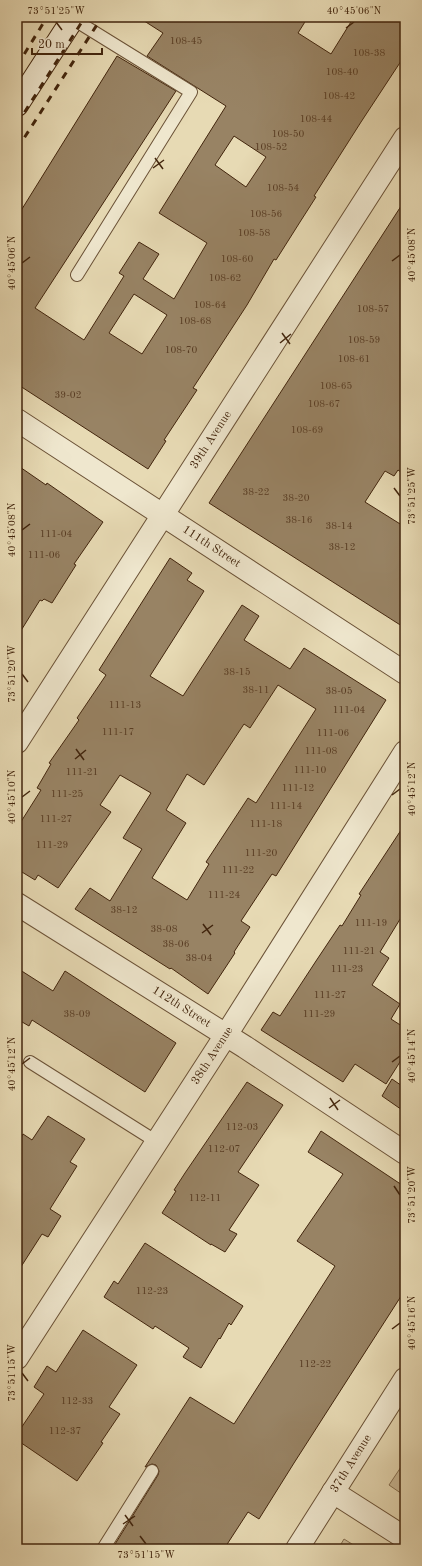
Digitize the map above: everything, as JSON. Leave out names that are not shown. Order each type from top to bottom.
[{"type":"street","points":[[17,105],[73,18]]},
{"type":"street","name":"39th Avenue","points":[[17,742],[405,138]]},
{"type":"street","name":"111th Street","points":[[17,420],[405,673]]},
{"type":"street","name":"38th Avenue","points":[[17,1358],[226,1035],[405,752]]},
{"type":"street","name":"112th Street","points":[[17,904],[226,1035],[405,1152]]},
{"type":"street","name":"37th Avenue","points":[[297,1549],[405,1379]]},
{"type":"street","points":[[333,1492],[405,1538]]},
{"type":"lane","points":[[73,18],[191,92],[77,276]]},
{"type":"lane","points":[[30,1062],[157,1142]]},
{"type":"lane","points":[[103,1549],[152,1471]]},
{"type":"shaded area","points":[[405,1461],[405,1496],[389,1485]]},
{"type":"shaded area","points":[[344,1539],[360,1549],[338,1549]]},
{"type":"building","points":[[138,17],[308,17],[298,33],[331,54],[354,17],[405,17],[405,55],[314,196],[316,197],[276,260],[274,259],[247,305],[193,388],[197,390],[164,440],[166,441],[148,469],[17,384],[17,217],[117,56],[176,91],[35,308],[84,340],[124,276],[119,273],[139,242],[159,254],[143,279],[174,299],[207,243],[159,213],[226,106],[147,56],[163,33]],"holes":[[[234,136],[266,157],[246,187],[215,165]],[[134,294],[167,315],[142,354],[109,333]]]},
{"type":"building","points":[[405,200],[405,475],[398,470],[394,476],[385,471],[365,502],[405,527],[405,628],[209,503]]},
{"type":"building","points":[[17,465],[46,485],[47,483],[103,522],[74,564],[76,565],[52,603],[44,599],[42,601],[40,600],[17,637]]},
{"type":"building","points":[[170,558],[192,573],[187,580],[204,591],[150,676],[183,696],[242,605],[259,616],[244,640],[290,669],[304,648],[386,700],[276,876],[272,874],[241,921],[250,927],[208,994],[171,968],[170,969],[75,909],[90,888],[110,901],[142,849],[123,838],[151,793],[120,775],[100,805],[111,812],[58,888],[38,875],[35,880],[17,869],[17,828],[41,790],[37,788],[51,764],[49,763],[79,720],[77,718],[106,675],[99,670]],"holes":[[[278,685],[316,709],[256,803],[248,798],[206,862],[209,864],[187,900],[152,878],[186,823],[166,810],[187,774],[204,785],[244,724],[250,728]]]},
{"type":"building","points":[[405,824],[405,911],[380,952],[389,958],[372,985],[400,1004],[391,1019],[405,1028],[405,1054],[386,1084],[355,1064],[343,1082],[261,1030],[273,1012],[280,1016],[340,925],[342,926],[361,895],[359,894]]},
{"type":"building","points":[[17,968],[53,991],[65,971],[176,1043],[145,1092],[32,1020],[29,1026],[17,1019]]},
{"type":"building","points":[[392,1079],[405,1088],[405,1112],[382,1096]]},
{"type":"building","points":[[247,1082],[283,1105],[238,1172],[259,1185],[229,1230],[237,1234],[225,1252],[211,1245],[162,1213],[185,1173]]},
{"type":"building","points":[[48,1116],[85,1139],[70,1162],[77,1166],[50,1209],[61,1216],[48,1237],[42,1234],[17,1273],[17,1145],[23,1134],[32,1140]]},
{"type":"building","points":[[321,1131],[405,1187],[405,1290],[259,1519],[248,1512],[224,1549],[112,1549],[158,1475],[159,1471],[156,1465],[152,1464],[145,1467],[190,1397],[234,1424],[335,1266],[297,1241],[343,1174],[308,1152]]},
{"type":"building","points":[[145,1243],[243,1306],[231,1325],[229,1323],[201,1368],[183,1357],[189,1348],[155,1326],[153,1329],[104,1297],[114,1281],[118,1284]]},
{"type":"building","points":[[83,1330],[137,1365],[109,1407],[120,1414],[101,1442],[103,1443],[77,1481],[17,1440],[17,1434],[44,1394],[34,1387],[47,1366],[56,1372]]},
{"type":"railway","points":[[17,66],[47,17]]},
{"type":"railway","points":[[17,124],[85,17]]},
{"type":"railway","points":[[17,149],[102,17]]}]
